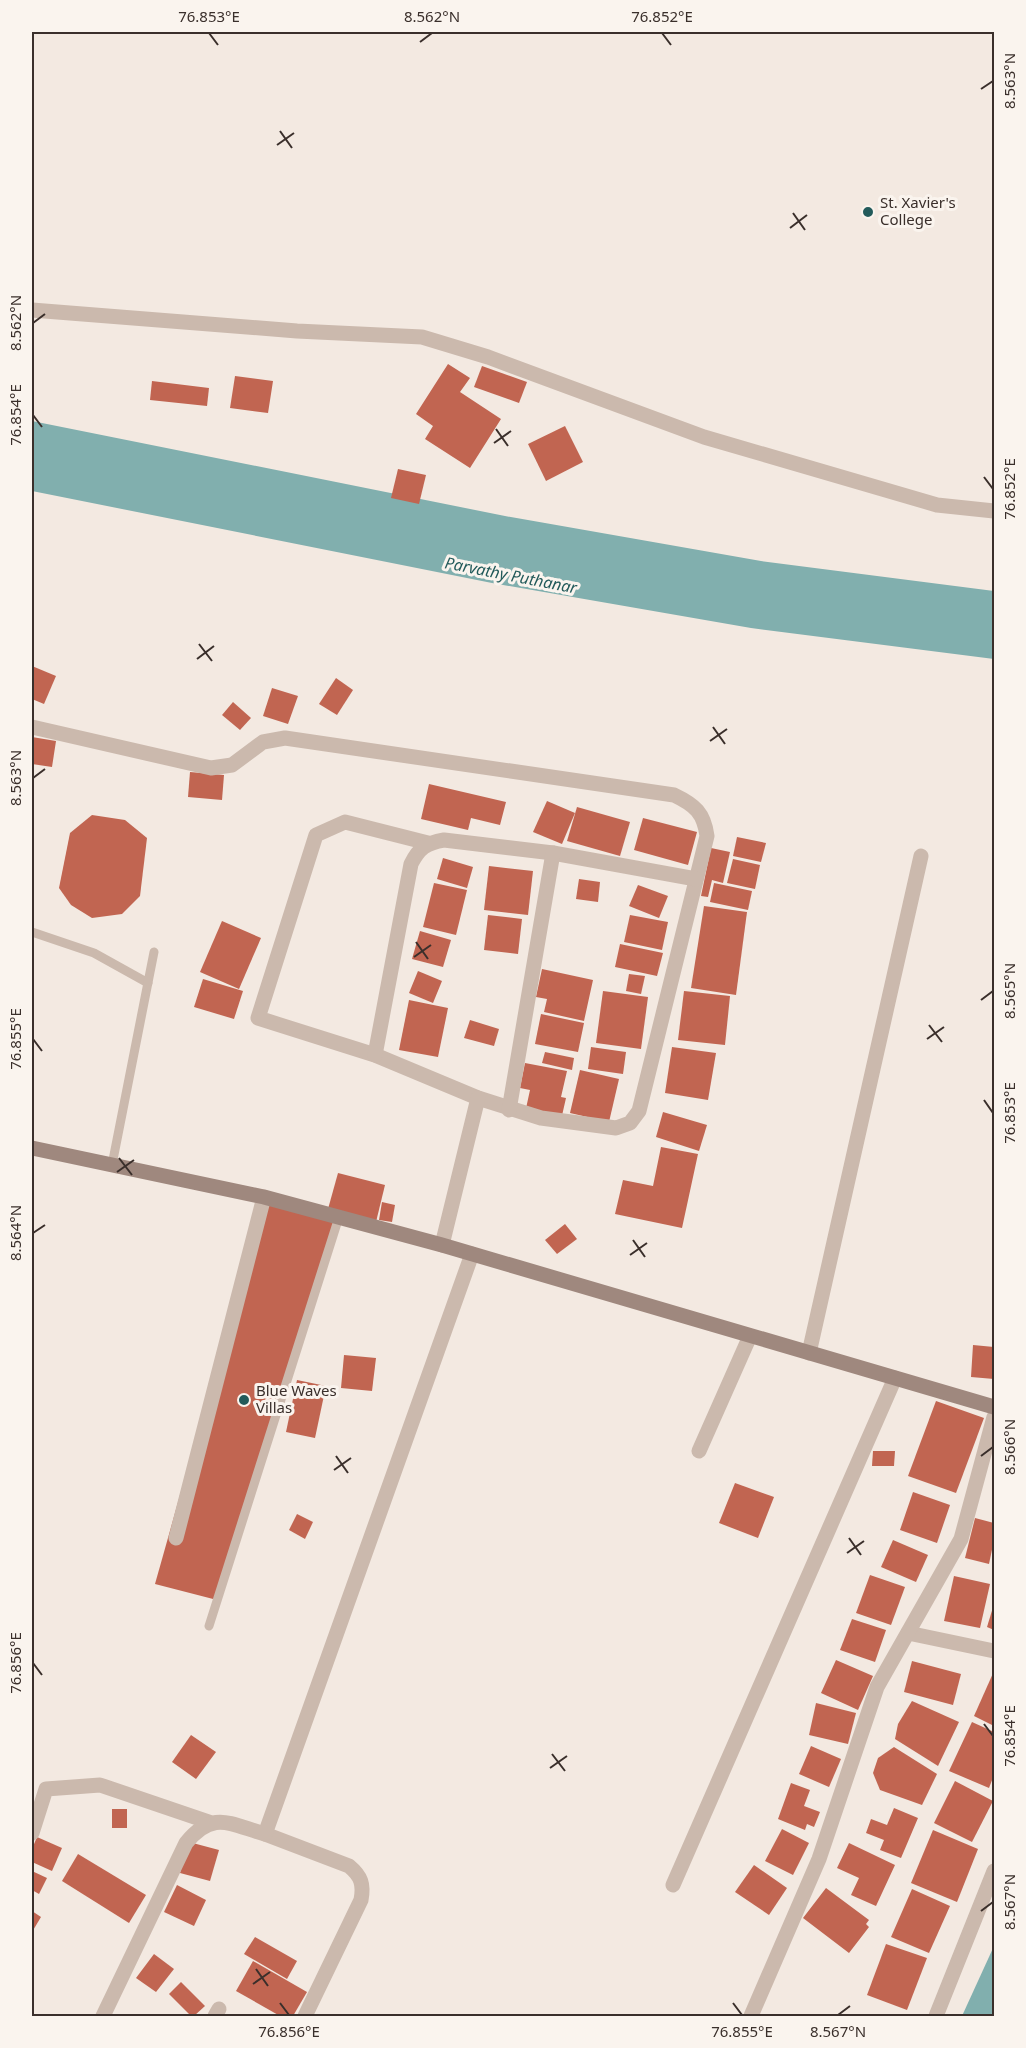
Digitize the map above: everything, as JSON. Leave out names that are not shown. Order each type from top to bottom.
[{"type":"street","points":[[32,310],[297,332],[422,337],[488,357],[704,437],[937,504],[994,511]]},
{"type":"street","points":[[32,727],[211,768],[232,765],[263,742],[285,738],[674,795],[692,803],[705,819],[707,836],[639,1111],[630,1123],[616,1128],[541,1119],[509,1110],[375,1055],[258,1018],[316,835],[345,822],[428,843],[444,840],[553,853],[696,879]]},
{"type":"street","points":[[375,1055],[411,864],[417,851],[428,843]]},
{"type":"street","points":[[509,1110],[553,853]]},
{"type":"street","points":[[809,1353],[921,856]]},
{"type":"street","points":[[442,1245],[478,1098]]},
{"type":"street","points":[[32,1148],[264,1197],[339,1217],[442,1245],[994,1407]]},
{"type":"street","points":[[176,1538],[264,1197]]},
{"type":"street","points":[[265,1834],[472,1254]]},
{"type":"street","points":[[699,1451],[750,1336]]},
{"type":"street","points":[[673,1885],[895,1378]]},
{"type":"street","points":[[751,2016],[819,1859],[877,1687],[961,1539],[994,1417]]},
{"type":"street","points":[[908,1633],[994,1651]]},
{"type":"street","points":[[32,1833],[46,1789],[100,1785],[209,1822],[225,1823],[265,1834],[349,1866],[359,1875],[363,1886],[361,1900],[305,2016]]},
{"type":"street","points":[[103,2016],[186,1843],[198,1828],[209,1822]]},
{"type":"street","points":[[936,2016],[994,1871]]},
{"type":"lane","points":[[32,932],[94,953],[148,983]]},
{"type":"lane","points":[[112,1165],[154,952]]},
{"type":"lane","points":[[209,1626],[339,1217]]},
{"type":"water","name":"Parvathy Puthanar","points":[[32,421],[505,516],[761,561],[994,591],[994,659],[751,628],[492,583],[32,491]]},
{"type":"water","points":[[994,1946],[994,2016],[962,2016]]},
{"type":"building","points":[[448,364],[470,378],[460,392],[501,419],[470,468],[425,439],[433,426],[416,414]]},
{"type":"building","points":[[482,366],[527,382],[519,403],[474,387]]},
{"type":"building","points":[[235,376],[273,381],[268,413],[230,408]]},
{"type":"building","points":[[152,381],[209,388],[207,406],[150,400]]},
{"type":"building","points":[[565,426],[583,462],[546,481],[528,444]]},
{"type":"building","points":[[398,469],[426,475],[419,504],[391,498]]},
{"type":"building","points":[[32,666],[56,676],[44,704],[32,699]]},
{"type":"building","points":[[336,678],[353,690],[337,715],[319,704]]},
{"type":"building","points":[[272,688],[298,696],[288,724],[263,716]]},
{"type":"building","points":[[233,702],[251,718],[240,730],[222,715]]},
{"type":"building","points":[[32,737],[56,741],[52,767],[32,764]]},
{"type":"building","points":[[190,772],[224,775],[222,800],[188,797]]},
{"type":"building","points":[[429,784],[506,802],[500,825],[471,818],[468,830],[421,819]]},
{"type":"building","points":[[547,801],[575,813],[562,844],[533,832]]},
{"type":"building","points":[[577,807],[630,822],[620,856],[567,841]]},
{"type":"building","points":[[92,815],[125,820],[147,838],[140,896],[122,914],[92,918],[71,905],[59,888],[70,833]]},
{"type":"building","points":[[643,818],[697,832],[688,865],[634,850]]},
{"type":"building","points":[[737,837],[766,843],[761,862],[733,856]]},
{"type":"building","points":[[711,848],[730,852],[723,883],[712,880],[708,897],[701,896]]},
{"type":"building","points":[[443,858],[473,867],[467,888],[437,879]]},
{"type":"building","points":[[733,859],[760,865],[755,889],[727,883]]},
{"type":"building","points":[[489,866],[533,871],[528,915],[484,910]]},
{"type":"building","points":[[579,879],[600,882],[598,902],[576,899]]},
{"type":"building","points":[[434,883],[467,890],[456,935],[423,927]]},
{"type":"building","points":[[714,883],[752,891],[748,910],[710,902]]},
{"type":"building","points":[[638,885],[668,896],[659,918],[629,906]]},
{"type":"building","points":[[704,906],[747,912],[736,995],[691,988]]},
{"type":"building","points":[[488,915],[522,919],[518,954],[484,950]]},
{"type":"building","points":[[630,915],[668,922],[662,950],[624,942]]},
{"type":"building","points":[[222,921],[261,938],[239,989],[200,972]]},
{"type":"building","points":[[420,931],[451,940],[443,967],[412,959]]},
{"type":"building","points":[[620,944],[663,953],[657,976],[615,967]]},
{"type":"building","points":[[542,969],[593,980],[584,1021],[544,1012],[547,999],[536,997]]},
{"type":"building","points":[[418,971],[442,981],[433,1003],[409,993]]},
{"type":"building","points":[[629,974],[645,976],[641,994],[626,991]]},
{"type":"building","points":[[203,979],[243,991],[234,1019],[194,1007]]},
{"type":"building","points":[[603,991],[648,997],[641,1049],[596,1043]]},
{"type":"building","points":[[684,991],[730,996],[725,1045],[678,1040]]},
{"type":"building","points":[[409,1000],[448,1008],[438,1057],[399,1050]]},
{"type":"building","points":[[541,1014],[584,1023],[578,1052],[535,1044]]},
{"type":"building","points":[[470,1020],[499,1029],[494,1046],[464,1038]]},
{"type":"building","points":[[591,1047],[626,1052],[623,1074],[588,1069]]},
{"type":"building","points":[[672,1047],[716,1053],[708,1100],[665,1093]]},
{"type":"building","points":[[545,1052],[574,1058],[572,1070],[542,1063]]},
{"type":"building","points":[[525,1063],[567,1071],[561,1097],[566,1098],[561,1120],[525,1113],[530,1090],[520,1088]]},
{"type":"building","points":[[580,1070],[619,1079],[609,1122],[570,1113]]},
{"type":"building","points":[[663,1112],[707,1125],[699,1151],[656,1137]]},
{"type":"building","points":[[661,1147],[698,1154],[682,1228],[615,1214],[623,1180],[653,1186]]},
{"type":"building","points":[[338,1173],[385,1185],[376,1222],[328,1209]]},
{"type":"building","name":"Blue Waves Villas","points":[[264,1197],[339,1217],[217,1600],[155,1584]]},
{"type":"building","points":[[382,1202],[395,1205],[392,1222],[379,1220]]},
{"type":"building","points":[[565,1224],[577,1239],[557,1254],[545,1240]]},
{"type":"building","points":[[973,1345],[994,1347],[994,1379],[971,1377]]},
{"type":"building","points":[[344,1355],[376,1358],[372,1391],[341,1388]]},
{"type":"building","points":[[297,1380],[326,1386],[315,1438],[286,1432]]},
{"type":"building","points":[[936,1401],[984,1418],[956,1493],[908,1476]]},
{"type":"building","points":[[873,1451],[895,1451],[894,1466],[872,1466]]},
{"type":"building","points":[[735,1483],[774,1497],[758,1538],[719,1523]]},
{"type":"building","points":[[913,1492],[950,1505],[937,1543],[900,1530]]},
{"type":"building","points":[[297,1514],[313,1522],[305,1539],[289,1530]]},
{"type":"building","points":[[975,1518],[994,1523],[994,1540],[989,1564],[965,1558]]},
{"type":"building","points":[[893,1540],[928,1555],[916,1582],[881,1567]]},
{"type":"building","points":[[870,1575],[905,1587],[891,1625],[856,1613]]},
{"type":"building","points":[[954,1576],[990,1584],[980,1628],[944,1621]]},
{"type":"building","points":[[994,1604],[994,1630],[987,1627]]},
{"type":"building","points":[[852,1619],[886,1630],[875,1662],[840,1650]]},
{"type":"building","points":[[836,1660],[873,1676],[858,1710],[821,1693]]},
{"type":"building","points":[[912,1661],[961,1674],[953,1705],[904,1692]]},
{"type":"building","points":[[994,1671],[994,1726],[974,1716]]},
{"type":"building","points":[[912,1701],[959,1722],[938,1766],[895,1739],[898,1724]]},
{"type":"building","points":[[816,1703],[856,1713],[848,1744],[809,1735]]},
{"type":"building","points":[[972,1722],[994,1732],[994,1775],[989,1788],[949,1771]]},
{"type":"building","points":[[191,1735],[216,1752],[196,1779],[172,1762]]},
{"type":"building","points":[[811,1746],[841,1759],[829,1787],[799,1774]]},
{"type":"building","points":[[894,1747],[937,1774],[922,1805],[880,1790],[873,1773],[878,1758]]},
{"type":"building","points":[[955,1781],[993,1801],[972,1842],[934,1823]]},
{"type":"building","points":[[791,1783],[810,1790],[804,1806],[820,1812],[814,1827],[807,1824],[805,1830],[778,1819]]},
{"type":"building","points":[[894,1808],[918,1818],[901,1858],[880,1850],[884,1840],[866,1833],[871,1819],[887,1825]]},
{"type":"building","points":[[112,1809],[127,1809],[127,1828],[112,1828]]},
{"type":"building","points":[[782,1829],[809,1843],[793,1875],[765,1861]]},
{"type":"building","points":[[933,1830],[978,1849],[957,1902],[911,1883]]},
{"type":"building","points":[[37,1837],[62,1848],[52,1871],[32,1862],[32,1849]]},
{"type":"building","points":[[189,1842],[219,1850],[210,1881],[180,1873]]},
{"type":"building","points":[[849,1843],[895,1865],[876,1906],[851,1895],[859,1878],[837,1868]]},
{"type":"building","points":[[78,1854],[146,1895],[129,1923],[62,1881]]},
{"type":"building","points":[[754,1865],[787,1888],[769,1915],[735,1892]]},
{"type":"building","points":[[32,1871],[47,1878],[39,1894],[32,1890]]},
{"type":"building","points":[[177,1885],[206,1900],[194,1926],[164,1912]]},
{"type":"building","points":[[826,1888],[869,1920],[866,1924],[869,1927],[849,1953],[803,1918]]},
{"type":"building","points":[[912,1889],[950,1906],[929,1953],[891,1937]]},
{"type":"building","points":[[32,1911],[41,1917],[32,1932]]},
{"type":"building","points":[[255,1937],[297,1961],[287,1979],[244,1954]]},
{"type":"building","points":[[886,1944],[927,1958],[907,2010],[867,1995]]},
{"type":"building","points":[[154,1954],[174,1969],[156,1992],[136,1978]]},
{"type":"building","points":[[253,1961],[307,1992],[293,2016],[280,2016],[236,1991]]},
{"type":"building","points":[[181,1982],[205,2006],[194,2016],[191,2016],[169,1994]]},
{"type":"place","name":"St. Xavier's College","points":[[868,212]]},
{"type":"place","name":"Blue Waves Villas","points":[[244,1400]]}]
